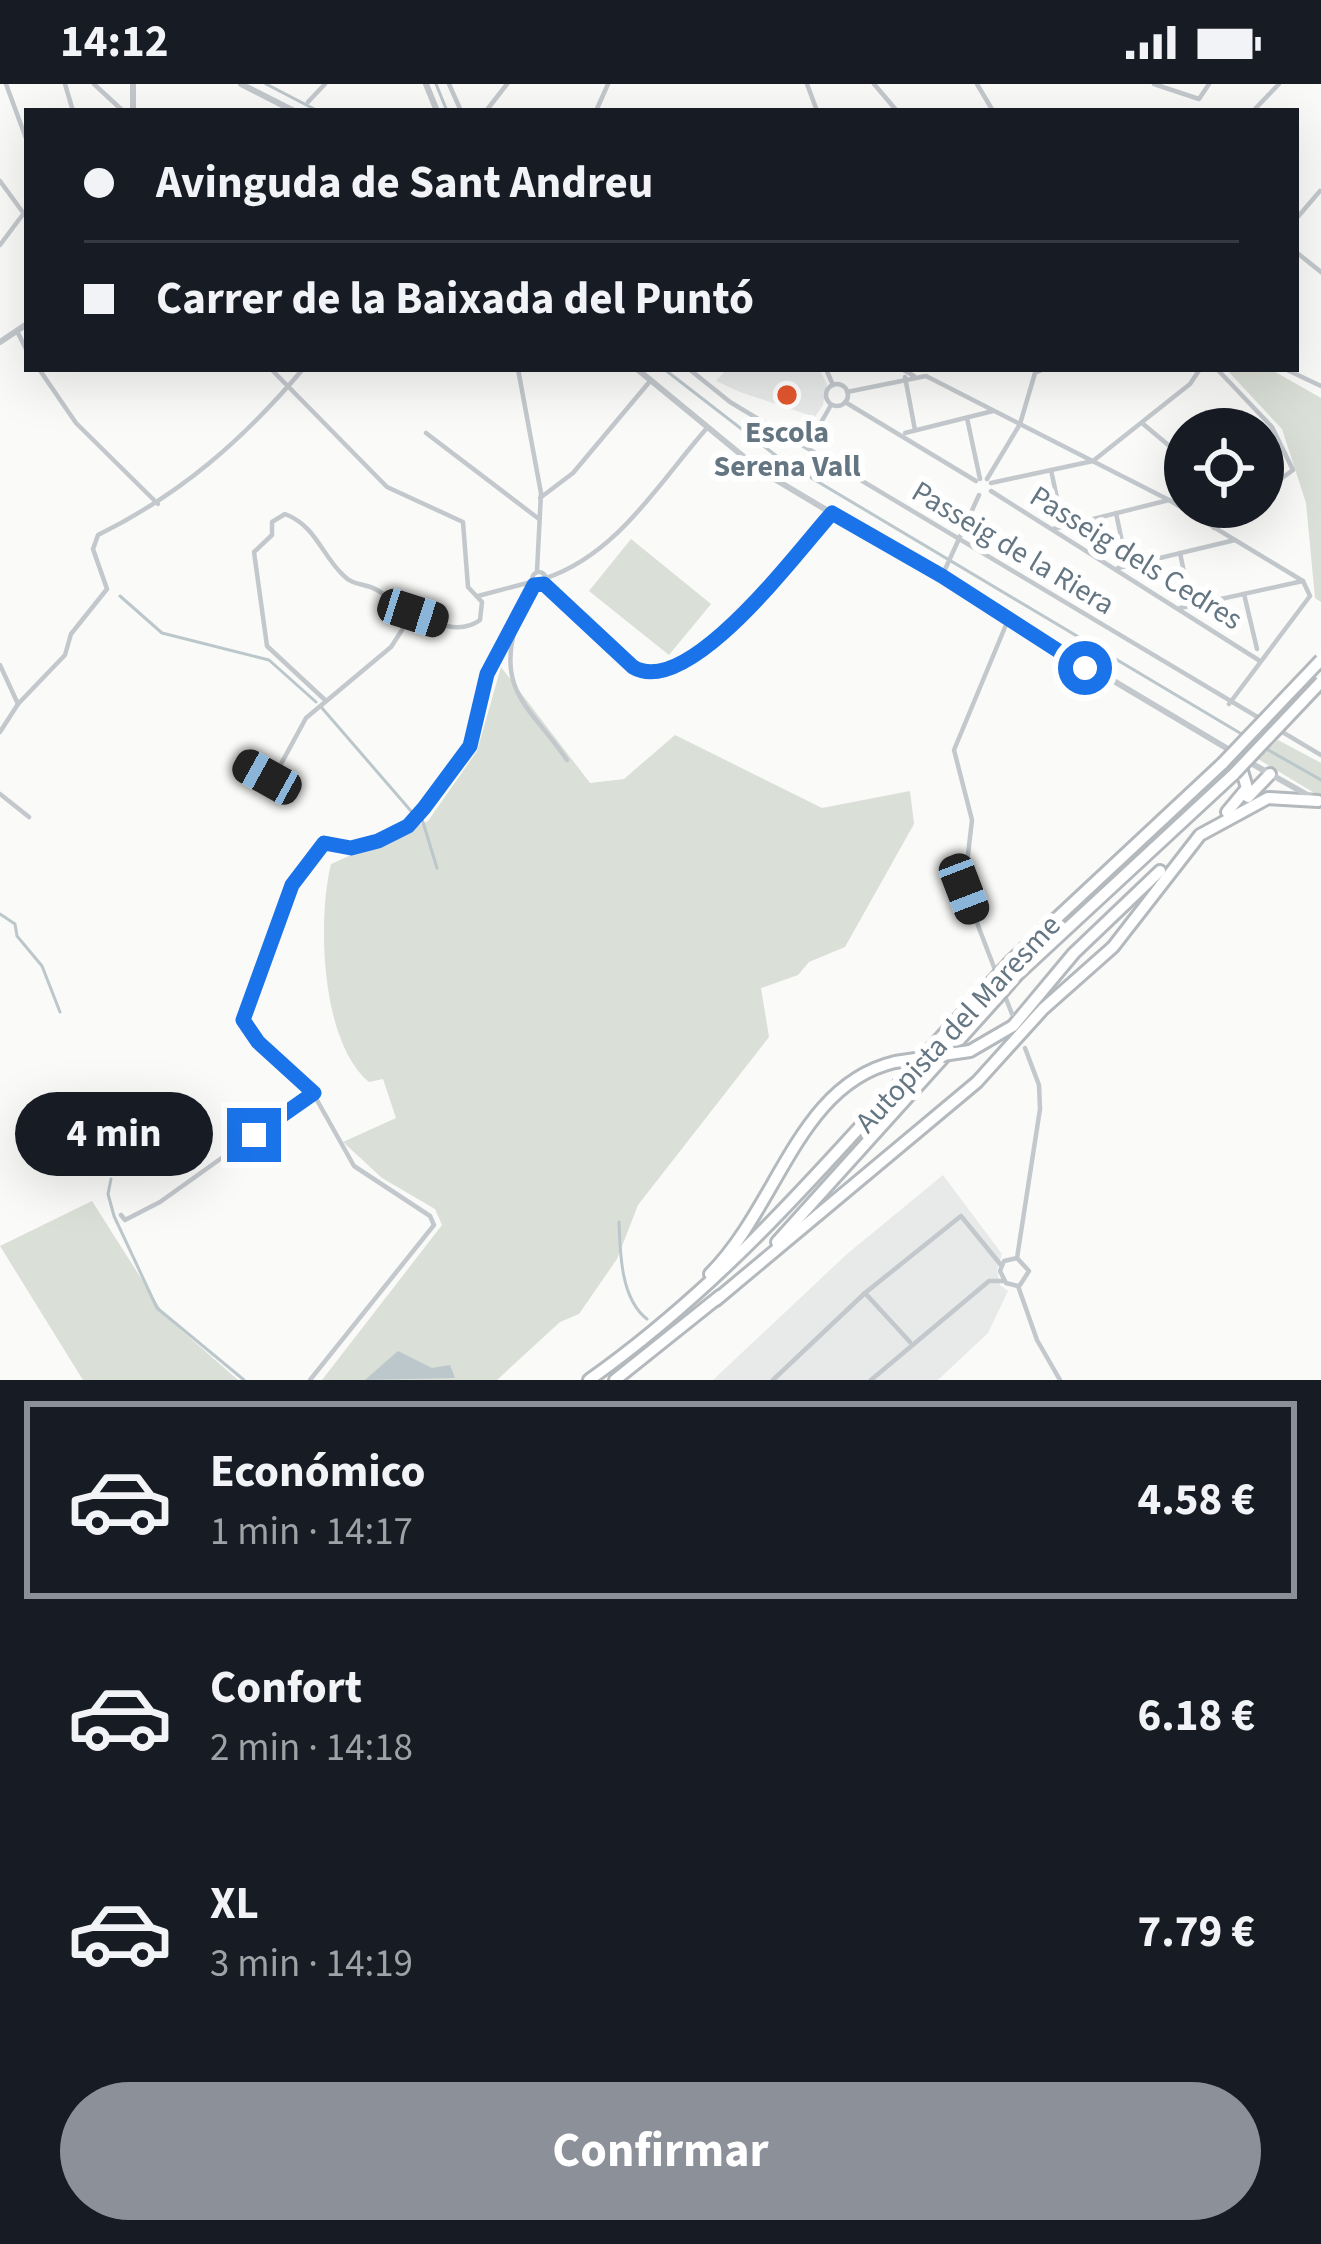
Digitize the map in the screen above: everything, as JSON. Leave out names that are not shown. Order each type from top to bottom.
[{"type":"highway","name":"Autopista del Maresme","points":[[589,1380],[639,1343],[780,1218],[1012,960],[1223,763],[1321,660]]},
{"type":"highway","name":"Autopista del Maresme","points":[[615,1380],[716,1300],[815,1203],[1017,975],[1234,774],[1321,682]]},
{"type":"highway","points":[[1237,754],[1248,783],[1238,806]]},
{"type":"highway","points":[[1260,801],[1270,774]]},
{"type":"highway","points":[[639,1343],[746,1234],[828,1098],[853,1077],[896,1062],[970,1051],[1013,1026],[1074,953],[1141,892],[1189,837],[1238,806],[1270,774]]},
{"type":"highway","points":[[716,1300],[977,1082],[1043,1010],[1113,947],[1189,844],[1260,801],[1284,795],[1320,802]]},
{"type":"street","points":[[6,84],[24,133]]},
{"type":"street","points":[[94,84],[120,108]]},
{"type":"street","points":[[241,84],[288,108]]},
{"type":"street","points":[[308,102],[325,84]]},
{"type":"street","points":[[488,108],[507,84]]},
{"type":"street","points":[[874,84],[894,108]]},
{"type":"street","points":[[1154,84],[1199,99],[1209,84]]},
{"type":"street","points":[[1256,108],[1279,84]]},
{"type":"street","points":[[0,182],[24,211]]},
{"type":"street","points":[[1299,216],[1320,191]]},
{"type":"street","points":[[0,244],[24,215]]},
{"type":"street","points":[[0,342],[24,327]]},
{"type":"street","points":[[18,333],[24,345]]},
{"type":"street","points":[[41,372],[76,423],[159,505]]},
{"type":"street","points":[[274,372],[387,487],[463,523],[468,586],[483,609],[472,626],[413,613],[344,577],[314,532],[286,514],[272,522],[272,535],[254,552],[252,565],[267,646],[325,699]]},
{"type":"street","points":[[0,732],[18,704],[65,655],[71,634],[107,590],[93,548],[98,536],[159,505],[253,427],[300,372]]},
{"type":"street","points":[[519,372],[541,498],[537,572],[507,656],[511,685],[567,760]]},
{"type":"street","points":[[641,372],[761,471],[1320,802]]},
{"type":"street","name":"Passeig de la Riera","points":[[693,372],[730,402],[1321,755]]},
{"type":"street","points":[[827,372],[833,385],[847,392],[903,373],[926,376],[1164,497]]},
{"type":"street","points":[[942,576],[985,483],[1019,424],[1037,372]]},
{"type":"street","points":[[985,483],[1093,460],[1197,372]]},
{"type":"street","points":[[1220,372],[1254,408]]},
{"type":"street","points":[[1291,372],[1321,386]]},
{"type":"street","points":[[903,373],[915,430]]},
{"type":"street","points":[[541,498],[573,473],[651,380]]},
{"type":"street","points":[[832,404],[826,394],[833,385]]},
{"type":"street","points":[[832,404],[845,402],[847,392]]},
{"type":"street","name":"Passeig dels Cedres","points":[[845,402],[985,483],[1260,661]]},
{"type":"street","points":[[807,447],[832,404]]},
{"type":"street","points":[[902,434],[993,411]]},
{"type":"street","points":[[967,418],[985,483],[979,495]]},
{"type":"street","points":[[1142,423],[1164,441]]},
{"type":"street","points":[[478,596],[545,581],[591,554],[618,532],[707,428]]},
{"type":"street","points":[[426,433],[539,519]]},
{"type":"street","points":[[1284,452],[1293,470],[1284,477]]},
{"type":"street","points":[[1051,470],[1063,526]]},
{"type":"street","points":[[1052,529],[1164,501]]},
{"type":"street","points":[[537,572],[633,667],[651,675],[670,672],[733,625],[832,513]]},
{"type":"street","points":[[1116,513],[1127,566]]},
{"type":"street","points":[[1214,528],[1303,581],[1310,596],[1229,704]]},
{"type":"street","points":[[1114,569],[1235,541]]},
{"type":"street","points":[[1180,553],[1192,606]]},
{"type":"street","points":[[1178,609],[1303,581]]},
{"type":"street","points":[[1244,594],[1257,649]]},
{"type":"street","points":[[238,761],[267,777],[274,775],[301,723],[391,646],[413,613]]},
{"type":"street","points":[[310,1380],[434,1225],[430,1216],[354,1166],[314,1093],[258,1042],[243,1020],[292,885],[324,843],[364,846],[394,835],[416,818],[470,746],[487,674],[518,620]]},
{"type":"street","points":[[1008,620],[954,750],[972,820],[964,889],[1012,1014]]},
{"type":"street","points":[[0,665],[18,704]]},
{"type":"street","points":[[0,794],[29,817]]},
{"type":"street","points":[[1018,1286],[1029,1271],[1018,1258],[1040,1108],[1025,1048]]},
{"type":"street","points":[[121,1215],[125,1220],[160,1202],[314,1093]]},
{"type":"street","points":[[773,1380],[865,1293],[961,1216],[1001,1265],[1003,1281]]},
{"type":"street","points":[[1001,1265],[1018,1258]]},
{"type":"street","points":[[872,1380],[910,1342],[988,1281],[1018,1286]]},
{"type":"street","points":[[1018,1286],[1037,1340],[1060,1380]]},
{"type":"street","points":[[865,1293],[910,1342]]},
{"type":"shaded area","name":"Escola Serena Vall","points":[[724,372],[821,372],[827,384],[815,417],[716,381]]},
{"type":"shaded area","points":[[1229,372],[1275,372],[1321,398],[1321,602],[1315,598],[1306,503],[1284,435],[1284,408],[1262,408]]},
{"type":"shaded area","points":[[631,539],[711,604],[669,655],[589,591]]},
{"type":"shaded area","points":[[501,667],[590,783],[624,779],[675,735],[822,808],[910,791],[914,824],[845,947],[809,962],[798,975],[761,988],[769,1037],[638,1205],[617,1259],[579,1314],[560,1322],[497,1380],[322,1380],[442,1225],[435,1209],[382,1178],[343,1142],[396,1118],[383,1079],[369,1082],[353,1063],[332,1010],[324,947],[331,864],[428,821],[477,751]]},
{"type":"shaded area","points":[[1278,740],[1321,763],[1321,797],[1258,759]]},
{"type":"shaded area","points":[[943,1175],[1002,1254],[997,1270],[1000,1285],[1008,1291],[988,1333],[938,1380],[713,1380],[847,1254]]},
{"type":"shaded area","points":[[92,1201],[165,1316],[238,1380],[83,1380],[0,1246]]},
{"type":"shaded area","points":[[398,1351],[432,1368],[450,1365],[455,1378],[365,1380]]},
{"type":"waterway","points":[[266,84],[312,108]]},
{"type":"waterway","points":[[436,84],[446,108]]},
{"type":"waterway","points":[[668,372],[783,461],[1245,736]]},
{"type":"waterway","points":[[120,596],[162,633],[269,660],[316,702]]},
{"type":"waterway","points":[[322,708],[411,811]]},
{"type":"waterway","points":[[1263,747],[1321,780]]},
{"type":"waterway","points":[[422,819],[437,868]]},
{"type":"waterway","points":[[0,914],[15,924],[17,936],[42,966],[60,1012]]},
{"type":"waterway","points":[[111,1179],[108,1194],[114,1216],[157,1308],[244,1380]]},
{"type":"waterway","points":[[619,1222],[627,1288],[647,1319]]},
{"type":"place","name":"Escola Serena Vall","points":[[787,395]]},
{"type":"route","points":[[254,1135],[314,1093],[258,1042],[243,1020],[292,885],[324,843],[364,846],[394,835],[424,808],[470,746],[487,674],[534,585],[544,584],[633,667],[659,675],[670,672],[733,625],[832,513],[942,576],[1085,668]]}]
